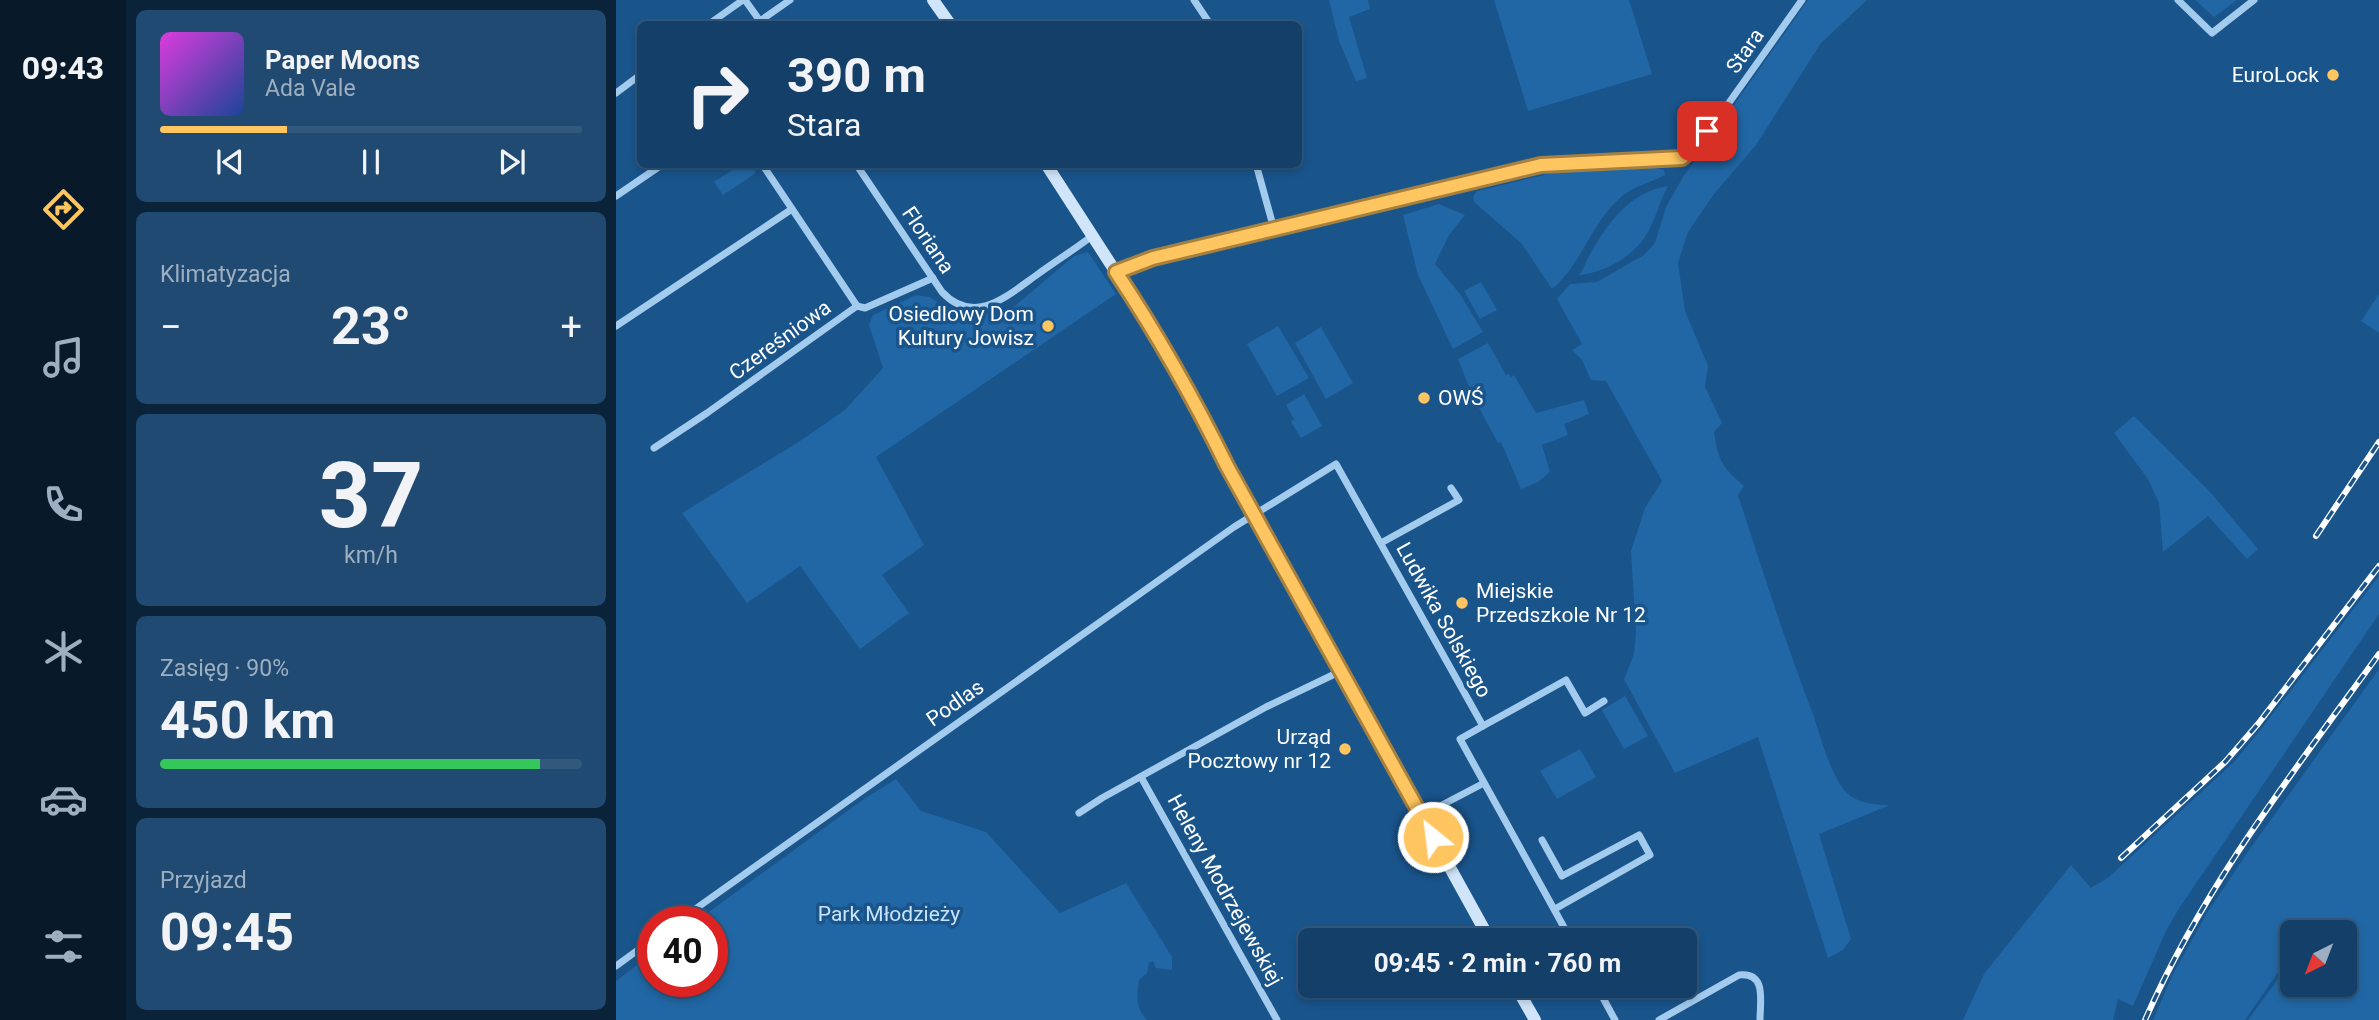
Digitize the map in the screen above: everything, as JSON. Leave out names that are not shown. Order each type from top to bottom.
[{"type":"street","points":[[713,21],[744,0],[760,21]]},
{"type":"street","points":[[764,21],[790,0]]},
{"type":"street","points":[[933,0],[948,21]]},
{"type":"street","points":[[1194,0],[1208,21]]},
{"type":"street","name":"Stara","points":[[1116,272],[1153,258],[1541,165],[1682,158],[1695,147],[1721,114],[1802,0]]},
{"type":"street","points":[[2178,0],[2212,33],[2254,0]]},
{"type":"street","points":[[616,93],[637,77]]},
{"type":"street","points":[[616,196],[657,168]]},
{"type":"street","points":[[765,168],[857,306]]},
{"type":"street","name":"Floriana","points":[[859,168],[933,278],[951,301],[962,307],[995,304],[1093,235]]},
{"type":"street","points":[[1049,168],[1157,337],[1483,928]]},
{"type":"street","points":[[1257,168],[1274,229]]},
{"type":"street","points":[[616,326],[792,209]]},
{"type":"street","name":"Czereśniowa","points":[[654,448],[707,414],[857,306],[865,308],[933,278]]},
{"type":"street","name":"Ludwika Solskiego","points":[[1254,514],[1336,464],[1483,726],[1460,739],[1565,928]]},
{"type":"street","points":[[1381,543],[1459,500],[1451,488]]},
{"type":"street","name":"Podlas","points":[[699,906],[1254,514]]},
{"type":"street","points":[[1079,813],[1266,707],[1341,671]]},
{"type":"street","points":[[1483,726],[1566,680],[1585,713],[1604,701]]},
{"type":"street","name":"Heleny Modrzejewskiej","points":[[1141,777],[1277,1020]]},
{"type":"street","points":[[1421,816],[1484,783]]},
{"type":"street","points":[[1542,840],[1562,876],[1639,835],[1650,855],[1555,909]]},
{"type":"street","points":[[616,966],[637,951]]},
{"type":"street","points":[[1660,1020],[1739,975],[1746,974],[1755,978],[1762,988],[1760,1020]]},
{"type":"street","points":[[1522,998],[1535,1020]]},
{"type":"street","points":[[1603,998],[1615,1020]]},
{"type":"green space","points":[[1329,0],[1368,0],[1370,9],[1349,17],[1367,78],[1356,81],[1339,41]]},
{"type":"green space","points":[[1494,0],[1629,0],[1652,74],[1528,111]]},
{"type":"green space","points":[[1808,0],[1867,0],[1821,43],[1756,145],[1714,194],[1688,232],[1678,263],[1685,311],[1708,366],[1705,387],[1722,423],[1714,432],[1717,450],[1726,468],[1744,486],[1738,495],[1826,756],[1839,783],[1849,795],[1866,802],[1890,805],[1819,834],[1851,939],[1843,950],[1828,958],[1758,737],[1675,773],[1624,679],[1634,654],[1636,632],[1631,551],[1645,508],[1662,481],[1606,381],[1591,380],[1582,360],[1572,350],[1582,344],[1557,299],[1570,284],[1597,282],[1644,255],[1655,243],[1666,207],[1683,177]]},
{"type":"green space","points":[[2195,0],[2237,0],[2214,17]]},
{"type":"green space","points":[[1650,167],[1664,170],[1665,175],[1631,190],[1611,207],[1571,268],[1552,289],[1522,244],[1474,202],[1473,197],[1477,191],[1552,173]]},
{"type":"green space","points":[[735,168],[753,168],[756,173],[723,195],[714,182]]},
{"type":"green space","points":[[1668,186],[1648,231],[1632,252],[1616,263],[1579,275],[1603,232],[1621,211],[1642,195]]},
{"type":"green space","points":[[1439,204],[1465,215],[1449,235],[1435,264],[1460,294],[1483,332],[1453,349],[1418,275],[1403,215]]},
{"type":"green space","points":[[1088,252],[1116,294],[876,457],[924,545],[882,575],[909,613],[860,649],[800,566],[747,603],[682,513],[797,443],[845,410],[883,368],[869,325],[873,315],[916,295],[930,297],[952,312],[969,315],[1010,310],[1074,256]]},
{"type":"green space","points":[[1481,282],[1497,310],[1480,319],[1464,291]]},
{"type":"green space","points":[[2379,294],[2379,333],[2361,321]]},
{"type":"green space","points":[[1278,326],[1309,378],[1277,396],[1247,344]]},
{"type":"green space","points":[[1321,327],[1353,383],[1326,399],[1295,343]]},
{"type":"green space","points":[[1488,343],[1506,375],[1514,375],[1536,413],[1584,400],[1589,414],[1564,424],[1568,435],[1542,445],[1550,472],[1538,482],[1521,489],[1501,442],[1498,443],[1473,397],[1458,359]]},
{"type":"green space","points":[[1304,394],[1322,426],[1301,438],[1291,422],[1294,419],[1286,405]]},
{"type":"green space","points":[[2134,416],[2211,493],[2258,549],[2247,559],[2208,516],[2163,552],[2159,503],[2148,479],[2114,433]]},
{"type":"green space","points":[[2379,576],[2379,614],[2178,910],[2133,1006],[2118,999],[2113,1020],[1963,1020],[1984,974],[2071,865],[2091,888],[2109,877],[2234,762]]},
{"type":"green space","points":[[2379,669],[2379,1020],[2248,1020],[2280,976],[2280,998],[2357,998],[2357,920],[2280,920],[2280,969],[2245,1020],[2153,1020],[2172,976],[2207,913]]},
{"type":"green space","points":[[1625,696],[1648,736],[1624,749],[1602,710]]},
{"type":"green space","points":[[1580,749],[1596,777],[1557,799],[1540,771]]},
{"type":"green space","name":"Park Młodzieży","points":[[896,779],[921,811],[986,832],[1060,913],[1126,883],[1172,957],[1172,970],[1156,968],[1153,961],[1149,963],[1147,973],[1139,980],[1139,1006],[1147,1020],[616,1020],[616,981],[637,965],[637,997],[728,997],[728,906],[717,906],[864,799]]},
{"type":"railway","points":[[2316,536],[2379,442]]},
{"type":"railway","points":[[2121,858],[2225,762],[2258,724],[2379,566]]},
{"type":"railway","points":[[2145,1020],[2168,971],[2222,876],[2283,786],[2379,654]]},
{"type":"place","name":"EuroLock","points":[[2333,75]]},
{"type":"place","name":"Osiedlowy Dom Kultury Jowisz","points":[[1048,326]]},
{"type":"place","name":"OWŚ","points":[[1424,398]]},
{"type":"place","name":"Miejskie Przedszkole Nr 12","points":[[1462,603]]},
{"type":"place","name":"Urząd Pocztowy nr 12","points":[[1345,749]]},
{"type":"route","points":[[1433,837],[1207,426],[1150,325],[1116,272],[1153,258],[1541,165],[1682,158],[1707,131]]}]
